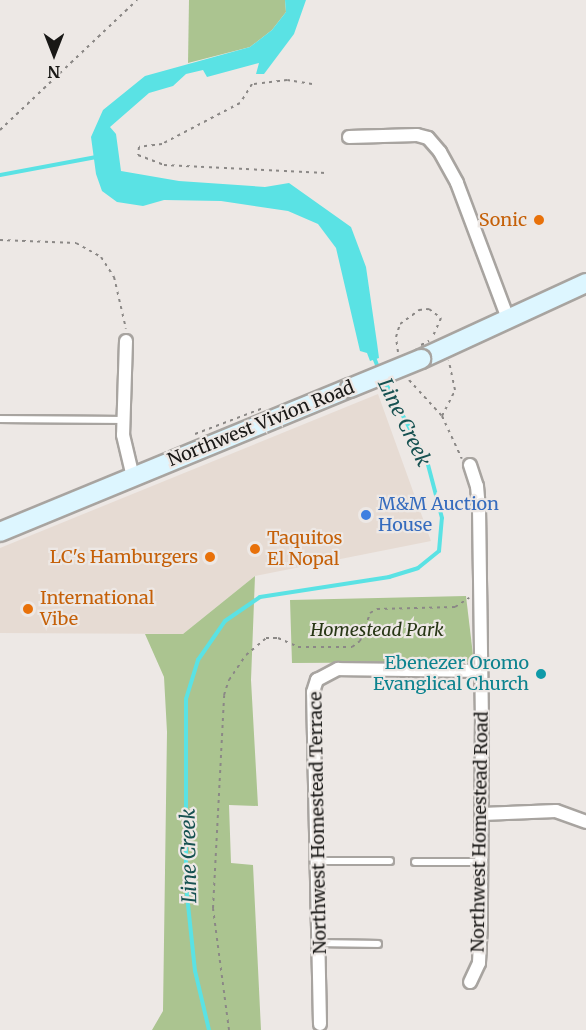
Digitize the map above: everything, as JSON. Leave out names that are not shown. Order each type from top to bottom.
[{"type":"main road","name":"Northwest Vivion Road","points":[[0,532],[421,358],[508,321],[586,283]]},
{"type":"street","points":[[349,137],[417,135],[428,138],[440,152],[457,183],[508,321]]},
{"type":"street","points":[[126,340],[123,420],[133,477]]},
{"type":"street","name":"Northwest Homestead Road","points":[[470,465],[477,486],[479,508],[482,813],[479,963],[470,982]]},
{"type":"street","name":"Northwest Homestead Terrace","points":[[320,1024],[313,692],[317,680],[338,669],[480,671]]},
{"type":"street","points":[[482,813],[556,812],[586,822]]},
{"type":"lane","points":[[0,419],[123,420]]},
{"type":"lane","points":[[318,861],[390,861]]},
{"type":"lane","points":[[415,862],[481,862]]},
{"type":"lane","points":[[319,943],[378,944]]},
{"type":"path","points":[[0,130],[137,0]]},
{"type":"path","points":[[312,84],[286,81],[252,84],[240,103],[162,144],[139,147],[138,155],[164,165],[326,173]]},
{"type":"path","points":[[0,240],[76,243],[101,257],[114,277],[126,340]]},
{"type":"path","points":[[429,341],[441,326],[441,318]]},
{"type":"path","points":[[442,416],[456,390],[449,361]]},
{"type":"path","points":[[229,1030],[213,908],[224,695],[229,680],[246,655],[266,638],[278,638],[298,647],[352,647],[360,641],[370,613],[377,609],[455,607],[469,597]]},
{"type":"shaded area","points":[[378,394],[431,541],[255,576],[183,634],[0,633],[0,548]]},
{"type":"green space","points":[[189,0],[285,0],[286,12],[272,30],[250,47],[188,63]]},
{"type":"green space","points":[[255,576],[251,680],[258,806],[229,805],[231,863],[253,865],[261,1030],[152,1030],[163,1011],[167,732],[164,677],[145,634],[183,634]]},
{"type":"green space","name":"Homestead Park","points":[[466,596],[473,655],[469,662],[292,663],[290,600]]},
{"type":"water","points":[[285,0],[306,0],[294,34],[264,74],[256,74],[259,63],[207,77],[203,70],[186,74],[173,86],[149,93],[110,127],[116,134],[121,171],[179,181],[265,187],[289,183],[351,227],[366,267],[377,343],[379,358],[370,361],[367,353],[360,351],[336,248],[318,224],[288,211],[221,201],[164,200],[143,206],[117,202],[102,191],[96,174],[91,137],[103,110],[145,76],[250,47],[272,30],[286,12]]},
{"type":"waterway","points":[[0,175],[96,157]]},
{"type":"waterway","name":"Line Creek","points":[[373,355],[379,370]]},
{"type":"waterway","name":"Line Creek","points":[[209,1030],[195,971],[186,886],[186,699],[198,660],[225,621],[260,597],[389,577],[418,568],[439,551],[442,518],[427,461],[384,380]]},
{"type":"place","name":"Sonic","points":[[539,220]]},
{"type":"place","name":"M&M Auction House","points":[[366,515]]},
{"type":"place","name":"Taquitos El Nopal","points":[[255,549]]},
{"type":"place","name":"LC's Hamburgers","points":[[210,557]]},
{"type":"place","name":"International Vibe","points":[[28,609]]},
{"type":"place","name":"Ebenezer Oromo Evanglical Church","points":[[541,674]]}]
